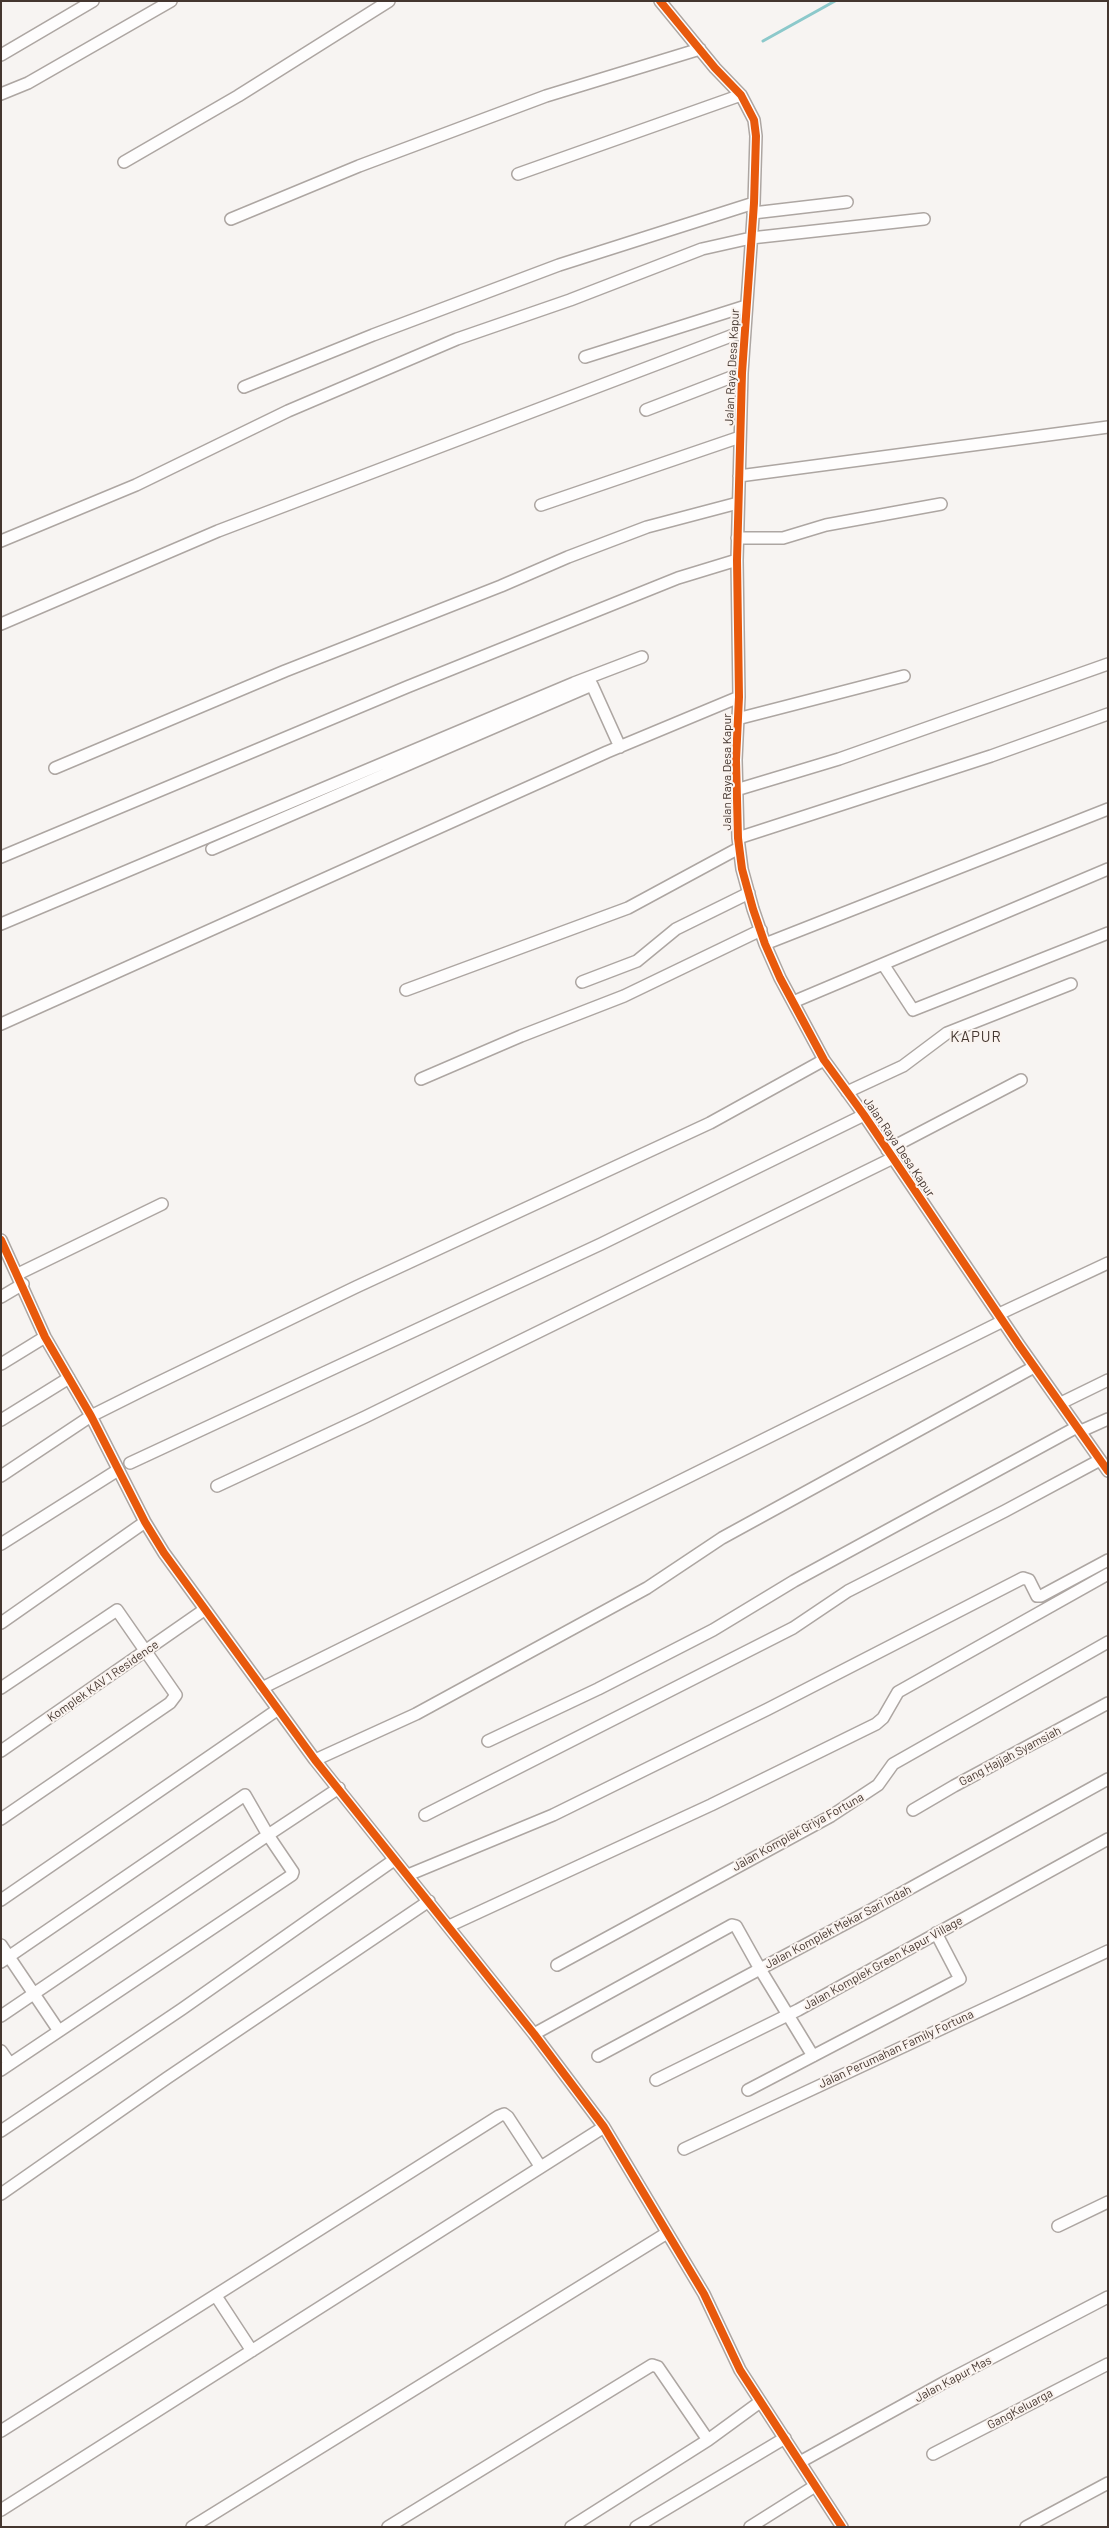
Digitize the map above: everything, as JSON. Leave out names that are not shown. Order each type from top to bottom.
[{"type":"street","points":[[1,55],[93,1]]},
{"type":"street","points":[[1,94],[28,83],[171,1]]},
{"type":"street","points":[[124,162],[246,91],[389,1]]},
{"type":"street","name":"Jalan Raya Desa Kapur","points":[[660,1],[741,95],[754,120],[756,136],[754,208],[744,331],[740,437],[737,538],[739,697],[736,790],[738,843],[749,893],[764,944],[824,1060],[864,1115],[1034,1367],[1108,1471]]},
{"type":"street","points":[[231,219],[359,166],[537,100],[700,49]]},
{"type":"street","points":[[518,174],[741,95]]},
{"type":"street","points":[[244,388],[373,335],[559,265],[754,208],[847,202]]},
{"type":"street","points":[[1,541],[136,486],[288,411],[457,339],[570,300],[702,249],[751,238],[924,219]]},
{"type":"street","points":[[585,357],[746,306]]},
{"type":"street","points":[[1,624],[218,531],[744,331]]},
{"type":"street","points":[[646,410],[742,373]]},
{"type":"street","points":[[739,476],[1108,427]]},
{"type":"street","points":[[541,504],[740,437]]},
{"type":"street","points":[[55,768],[285,671],[501,586],[568,557],[647,528],[738,503]]},
{"type":"street","points":[[737,538],[783,538],[826,525],[942,504]]},
{"type":"street","points":[[1,857],[407,687],[678,578],[737,560]]},
{"type":"street","points":[[1,924],[574,683],[642,657]]},
{"type":"street","points":[[736,790],[839,760],[1108,664]]},
{"type":"street","points":[[737,719],[904,676]]},
{"type":"street","points":[[212,849],[592,685],[620,747]]},
{"type":"street","points":[[1,1024],[620,747],[739,697]]},
{"type":"street","points":[[406,990],[628,908],[738,843],[1108,714]]},
{"type":"street","points":[[764,944],[1108,809]]},
{"type":"street","points":[[794,1002],[1108,869]]},
{"type":"street","points":[[582,982],[637,961],[676,929],[749,893]]},
{"type":"street","points":[[421,1079],[521,1036],[624,996],[761,930]]},
{"type":"street","points":[[883,964],[913,1010],[1108,933]]},
{"type":"street","points":[[847,1092],[903,1066],[948,1033],[1071,984]]},
{"type":"street","points":[[1,1476],[92,1416],[356,1287],[710,1122],[824,1060]]},
{"type":"street","points":[[217,1486],[365,1417],[890,1154],[1021,1080]]},
{"type":"street","points":[[130,1463],[601,1244],[864,1115]]},
{"type":"street","points":[[1,1297],[20,1279],[162,1204]]},
{"type":"street","points":[[2,1245],[20,1279],[45,1337],[92,1416],[145,1522],[204,1610],[277,1710],[394,1860],[408,1875],[534,2034],[604,2127],[704,2294],[740,2370],[842,2527]]},
{"type":"street","points":[[262,1688],[1108,1263]]},
{"type":"street","points":[[1,1364],[45,1337]]},
{"type":"street","points":[[315,1760],[416,1714],[646,1588],[722,1538],[1034,1367]]},
{"type":"street","points":[[1,1420],[69,1378]]},
{"type":"street","points":[[1061,1403],[1108,1380]]},
{"type":"street","points":[[488,1741],[598,1689],[713,1630],[794,1581],[1079,1429],[1108,1419]]},
{"type":"street","points":[[425,1815],[792,1628],[848,1591],[1100,1460]]},
{"type":"street","points":[[1,1544],[118,1470]]},
{"type":"street","points":[[1,1623],[145,1522]]},
{"type":"street","points":[[408,1875],[553,1816],[768,1709],[1023,1578],[1029,1580],[1037,1596],[1041,1596],[1108,1560]]},
{"type":"street","points":[[449,1926],[762,1781],[876,1724],[883,1718],[898,1692],[1108,1574]]},
{"type":"street","points":[[1,1688],[117,1610],[176,1693],[175,1699],[1,1819]]},
{"type":"street","name":"Komplek KAV 1 Residence","points":[[1,1751],[204,1610]]},
{"type":"street","name":"Jalan Komplek Griya Fortuna","points":[[557,1965],[831,1816],[873,1790],[893,1764],[1108,1642]]},
{"type":"street","name":"Gang Hajjah Syamsiah","points":[[913,1810],[1108,1703]]},
{"type":"street","points":[[1,1900],[277,1710]]},
{"type":"street","name":"Jalan Komplek Mekar Sari Indah","points":[[534,2034],[732,1925],[736,1926],[760,1969],[1108,1779]]},
{"type":"street","points":[[1,2016],[339,1788]]},
{"type":"street","points":[[1,2051],[6,2067],[292,1875],[293,1872],[268,1835],[245,1795],[6,1959]]},
{"type":"street","name":"Jalan Komplek Green Kapur Village","points":[[656,2080],[789,2014],[1108,1839]]},
{"type":"street","points":[[1,2131],[394,1860]]},
{"type":"street","points":[[1,2194],[167,2078],[428,1901]]},
{"type":"street","points":[[748,2090],[960,1979],[936,1933]]},
{"type":"street","points":[[1,1945],[6,1959],[34,1994],[59,2031]]},
{"type":"street","name":"Jalan Perumahan Family Fortuna","points":[[684,2149],[1108,1951]]},
{"type":"street","points":[[598,2056],[760,1969],[813,2056]]},
{"type":"street","points":[[1,2432],[499,2116],[504,2114],[508,2117],[540,2166]]},
{"type":"street","points":[[1,2510],[604,2127]]},
{"type":"street","points":[[1058,2226],[1108,2202]]},
{"type":"street","points":[[192,2527],[667,2233]]},
{"type":"street","points":[[216,2296],[252,2351]]},
{"type":"street","name":"Jalan Kapur Mas","points":[[800,2462],[962,2373],[1108,2298]]},
{"type":"street","name":"GangKeluarga","points":[[933,2454],[1108,2364]]},
{"type":"street","points":[[388,2527],[652,2365],[658,2367],[708,2440]]},
{"type":"street","points":[[570,2527],[708,2440],[760,2402]]},
{"type":"street","points":[[636,2527],[785,2438]]},
{"type":"street","points":[[1026,2527],[1108,2483]]},
{"type":"street","points":[[750,2527],[816,2486]]},
{"type":"waterway","points":[[763,41],[835,1]]},
{"type":"cycle path","points":[[660,1],[715,68],[741,95],[754,120],[756,136],[754,203],[742,373],[737,560],[739,697],[736,760],[738,838],[742,869],[753,909],[765,944],[780,978],[824,1060],[864,1115],[1019,1345],[1108,1471]]},
{"type":"cycle path","points":[[1,1240],[45,1337],[91,1416],[145,1522],[164,1553],[315,1760],[534,2034],[604,2127],[704,2294],[740,2370],[842,2527]]},
{"type":"district","name":"KAPUR","points":[[976,1037]]}]
